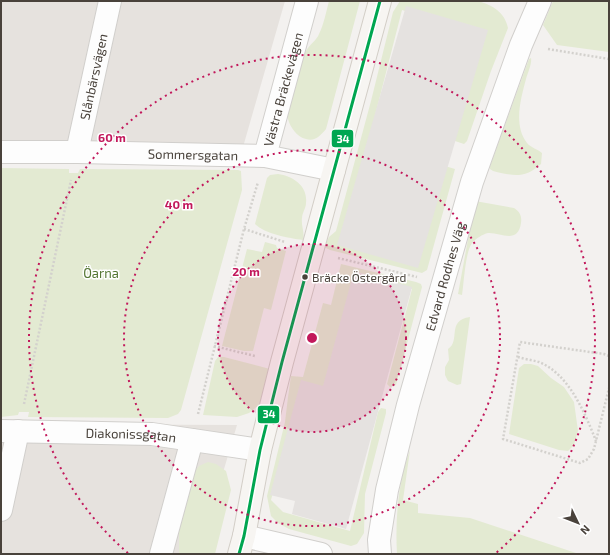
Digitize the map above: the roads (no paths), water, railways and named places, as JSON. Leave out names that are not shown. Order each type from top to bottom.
[{"type":"street","name":"Slånbärsvägen","points":[[77,152],[110,1]]},
{"type":"street","name":"Västra Bräckevägen","points":[[307,1],[266,156],[334,170]]},
{"type":"street","points":[[321,554],[241,545],[260,450],[282,362],[380,1]]},
{"type":"street","name":"Edvard Rodhes Väg","points":[[380,554],[380,540],[387,490],[408,405],[472,182],[521,45],[533,3]]},
{"type":"street","name":"Sommersgatan","points":[[1,152],[266,156]]},
{"type":"street","points":[[1,510],[10,431]]},
{"type":"street","name":"Diakonissgatan","points":[[10,431],[152,434],[260,450]]},
{"type":"street","points":[[160,554],[192,440]]},
{"type":"place","name":"Bräcke Östergård","points":[[305,277]]},
{"type":"park label","name":"Öarna","points":[[101,273]]}]
